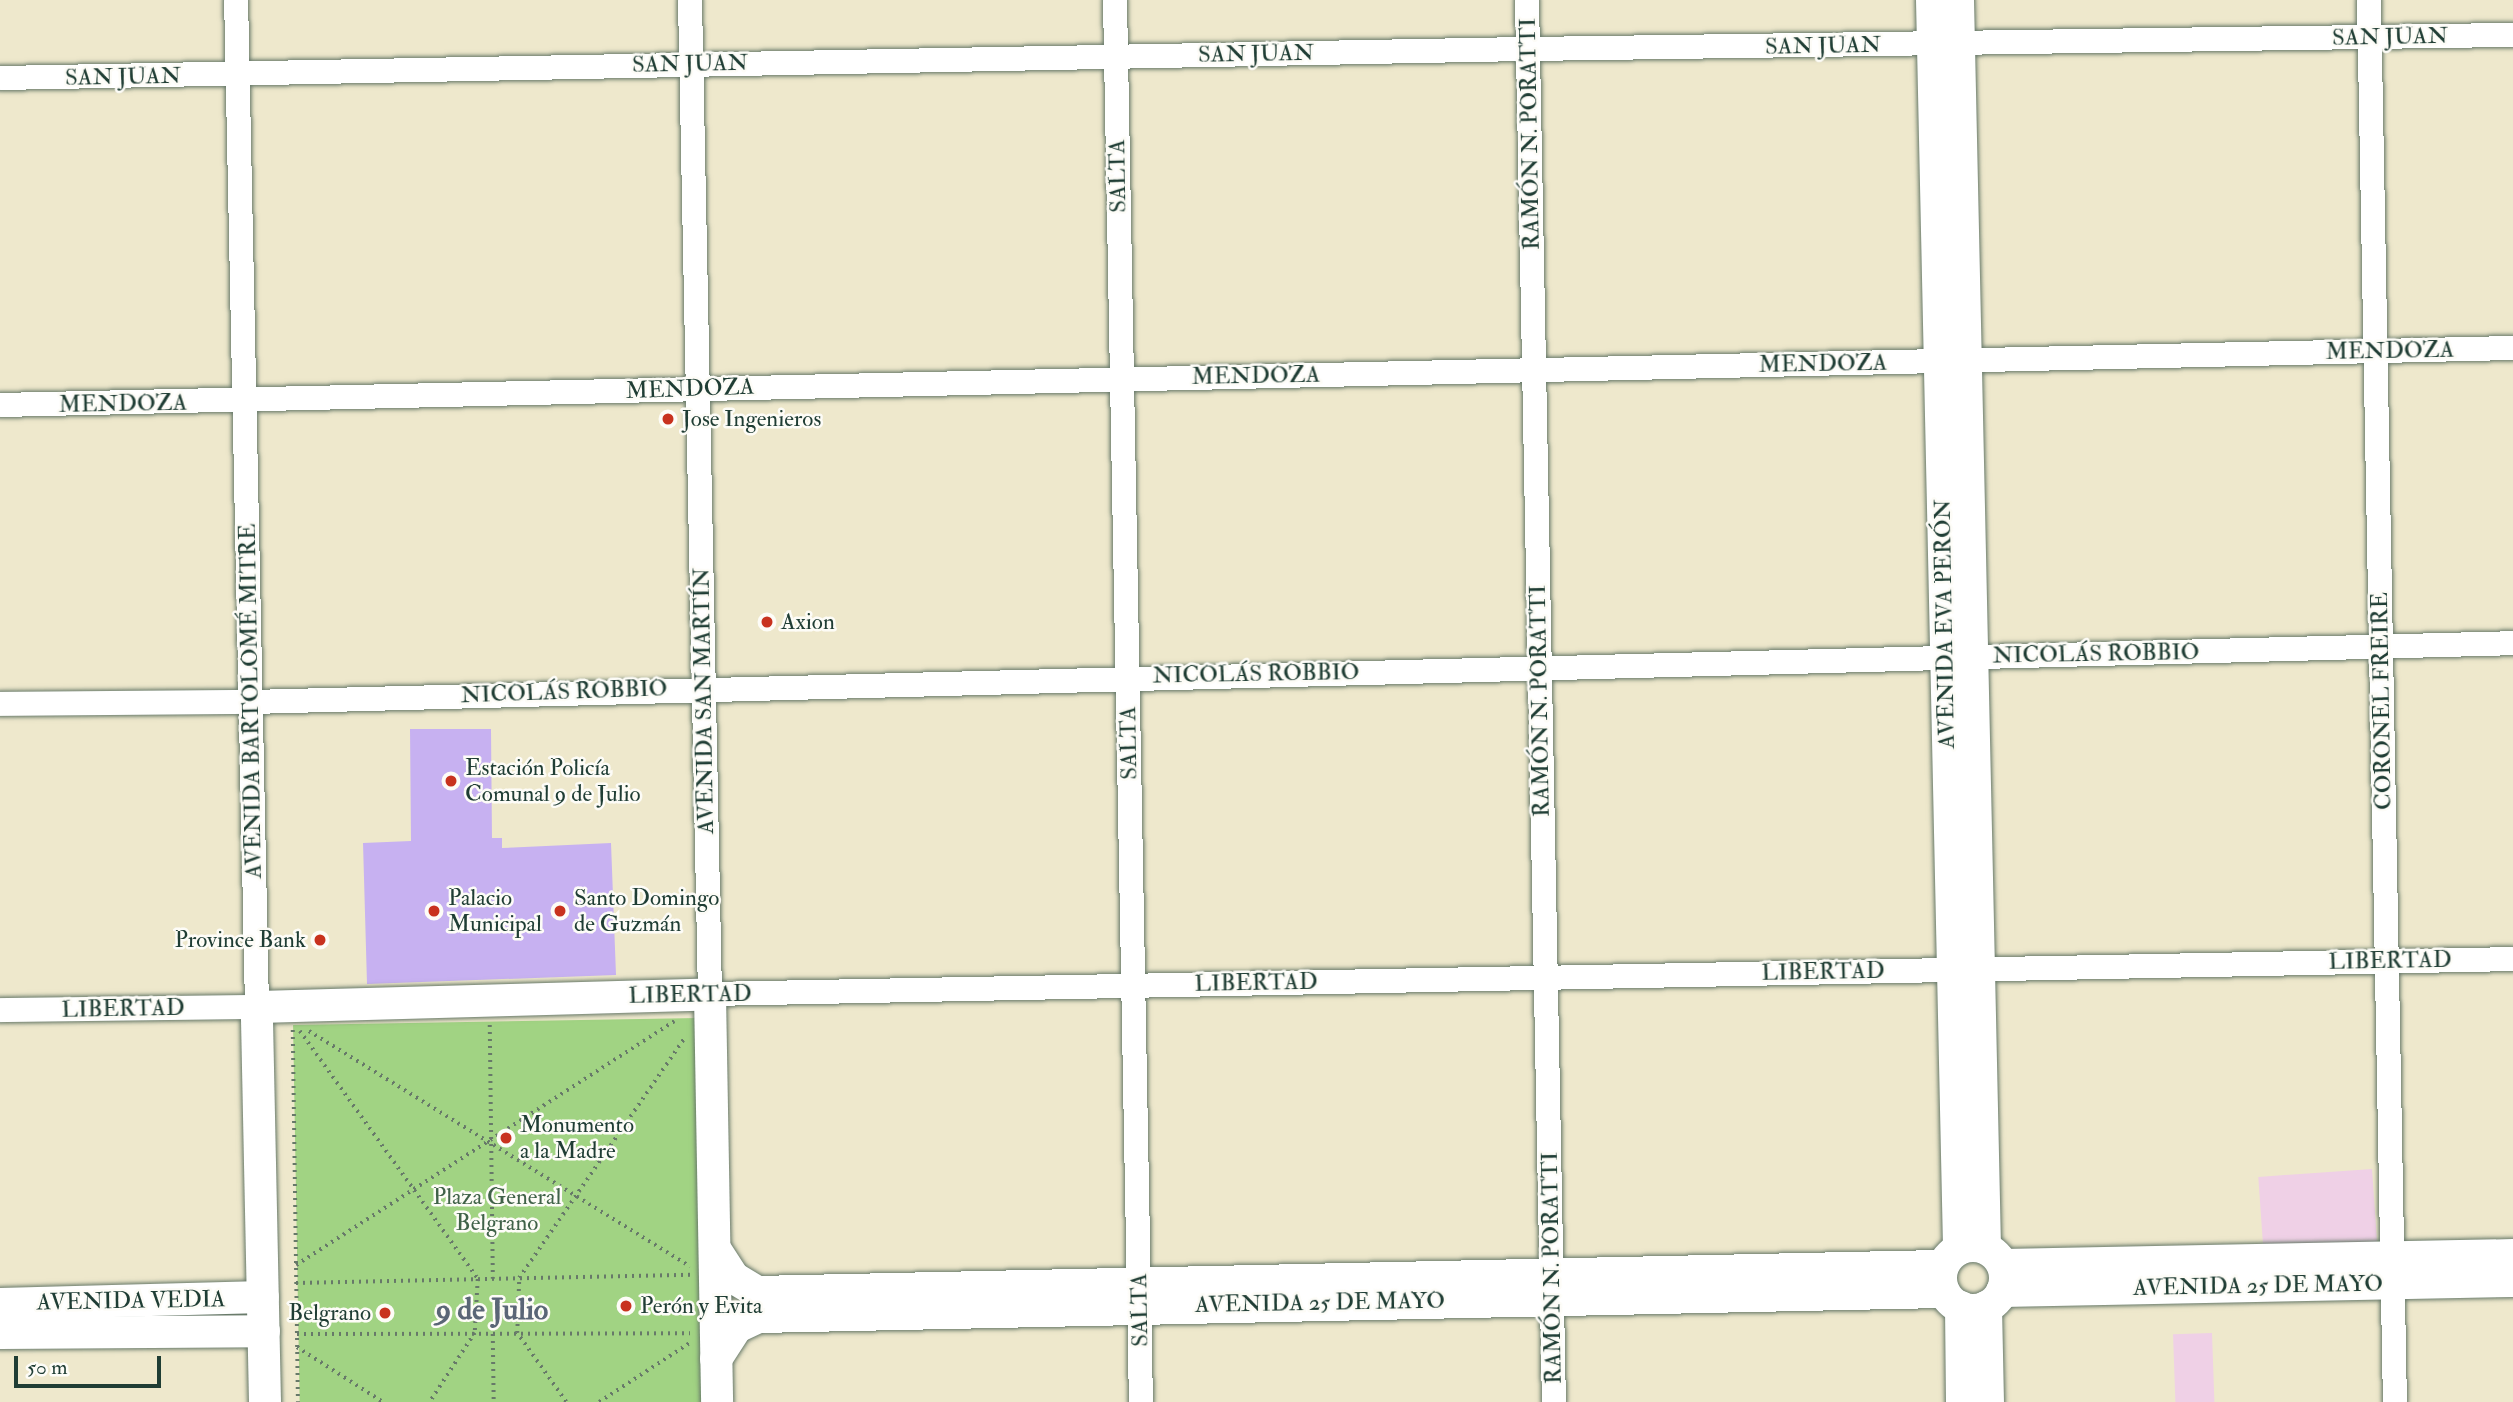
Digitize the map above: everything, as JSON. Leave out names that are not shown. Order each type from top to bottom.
[{"type":"main road","name":"AVENIDA EVA PERÓN","points":[[1931,0],[1946,45]]},
{"type":"main road","name":"AVENIDA EVA PERÓN","points":[[1958,0],[1946,45],[1959,657],[1973,1278],[1988,1402]]},
{"type":"main road","name":"LIBERTAD","points":[[257,1007],[710,995]]},
{"type":"main road","name":"AVENIDA SAN MARTÍN","points":[[710,995],[715,1249],[705,1344],[717,1402]]},
{"type":"main road","name":"AVENIDA BARTOLOMÉ MITRE","points":[[257,1007],[265,1402]]},
{"type":"main road","name":"AVENIDA 25 DE MAYO","points":[[715,1249],[734,1278],[757,1292],[1139,1295],[2393,1270],[2513,1255]]},
{"type":"main road","name":"AVENIDA 25 DE MAYO","points":[[2393,1270],[2513,1281]]},
{"type":"main road","name":"AVENIDA EVA PERÓN","points":[[1962,1402],[1973,1278]]},
{"type":"main road","name":"AVENIDA 25 DE MAYO","points":[[705,1344],[758,1317],[1139,1295]]},
{"type":"main road","name":"AVENIDA VEDIA","points":[[0,1304],[263,1297]]},
{"type":"main road","name":"AVENIDA VEDIA","points":[[0,1334],[264,1331]]},
{"type":"street","name":"AVENIDA BARTOLOMÉ MITRE","points":[[236,0],[257,1007]]},
{"type":"street","name":"AVENIDA SAN MARTÍN","points":[[690,0],[710,995]]},
{"type":"street","name":"SALTA","points":[[1115,0],[1141,1402]]},
{"type":"street","name":"RAMÓN N. PORATTI","points":[[1528,0],[1533,370],[1555,1402]]},
{"type":"street","name":"CORONEL FREIRE","points":[[2369,0],[2395,1402]]},
{"type":"street","name":"SAN JUAN","points":[[0,78],[1529,49],[2513,36]]},
{"type":"street","name":"MENDOZA","points":[[0,405],[245,402],[698,389],[2513,348]]},
{"type":"street","name":"NICOLÁS ROBBIO","points":[[0,704],[251,702],[704,687],[2513,643]]},
{"type":"street","name":"LIBERTAD","points":[[710,995],[2513,958]]},
{"type":"street","name":"LIBERTAD","points":[[0,1010],[257,1007]]},
{"type":"path","points":[[296,1265],[678,1018],[665,1018]]},
{"type":"path","points":[[490,1019],[492,1279]]},
{"type":"path","points":[[293,1021],[703,1275],[296,1283]]},
{"type":"path","points":[[293,1021],[478,1279],[475,1333],[430,1402]]},
{"type":"path","points":[[293,1021],[298,1402]]},
{"type":"path","points":[[566,1402],[517,1334],[519,1278],[691,1029]]},
{"type":"path","points":[[297,1334],[517,1334],[705,1344]]},
{"type":"path","points":[[493,1334],[494,1402]]},
{"type":"path","points":[[599,1402],[705,1344]]},
{"type":"path","points":[[297,1347],[383,1402]]},
{"type":"shaded area","points":[[2372,1169],[2378,1252],[2264,1260],[2258,1177]]},
{"type":"shaded area","points":[[2212,1333],[2214,1402],[2175,1402],[2173,1334]]},
{"type":"green space","name":"Plaza General Belgrano","points":[[698,1018],[705,1402],[300,1402],[293,1025]]},
{"type":"building","points":[[410,729],[491,729],[492,838],[502,838],[502,848],[611,843],[616,975],[367,984],[363,843],[411,841]]},
{"type":"place","name":"Jose Ingenieros","points":[[668,419]]},
{"type":"place","name":"Axion","points":[[767,622]]},
{"type":"place","name":"Estación Policía Comunal 9 de Julio","points":[[451,781]]},
{"type":"place","name":"Palacio Municipal","points":[[434,911]]},
{"type":"place","name":"Santo Domingo de Guzmán","points":[[560,911]]},
{"type":"place","name":"Province Bank","points":[[320,940]]},
{"type":"place","name":"Monumento a la Madre","points":[[506,1138]]},
{"type":"place","name":"Perón y Evita","points":[[626,1306]]},
{"type":"place","name":"Belgrano","points":[[385,1313]]},
{"type":"district","name":"9 de Julio","points":[[492,1310]]}]
